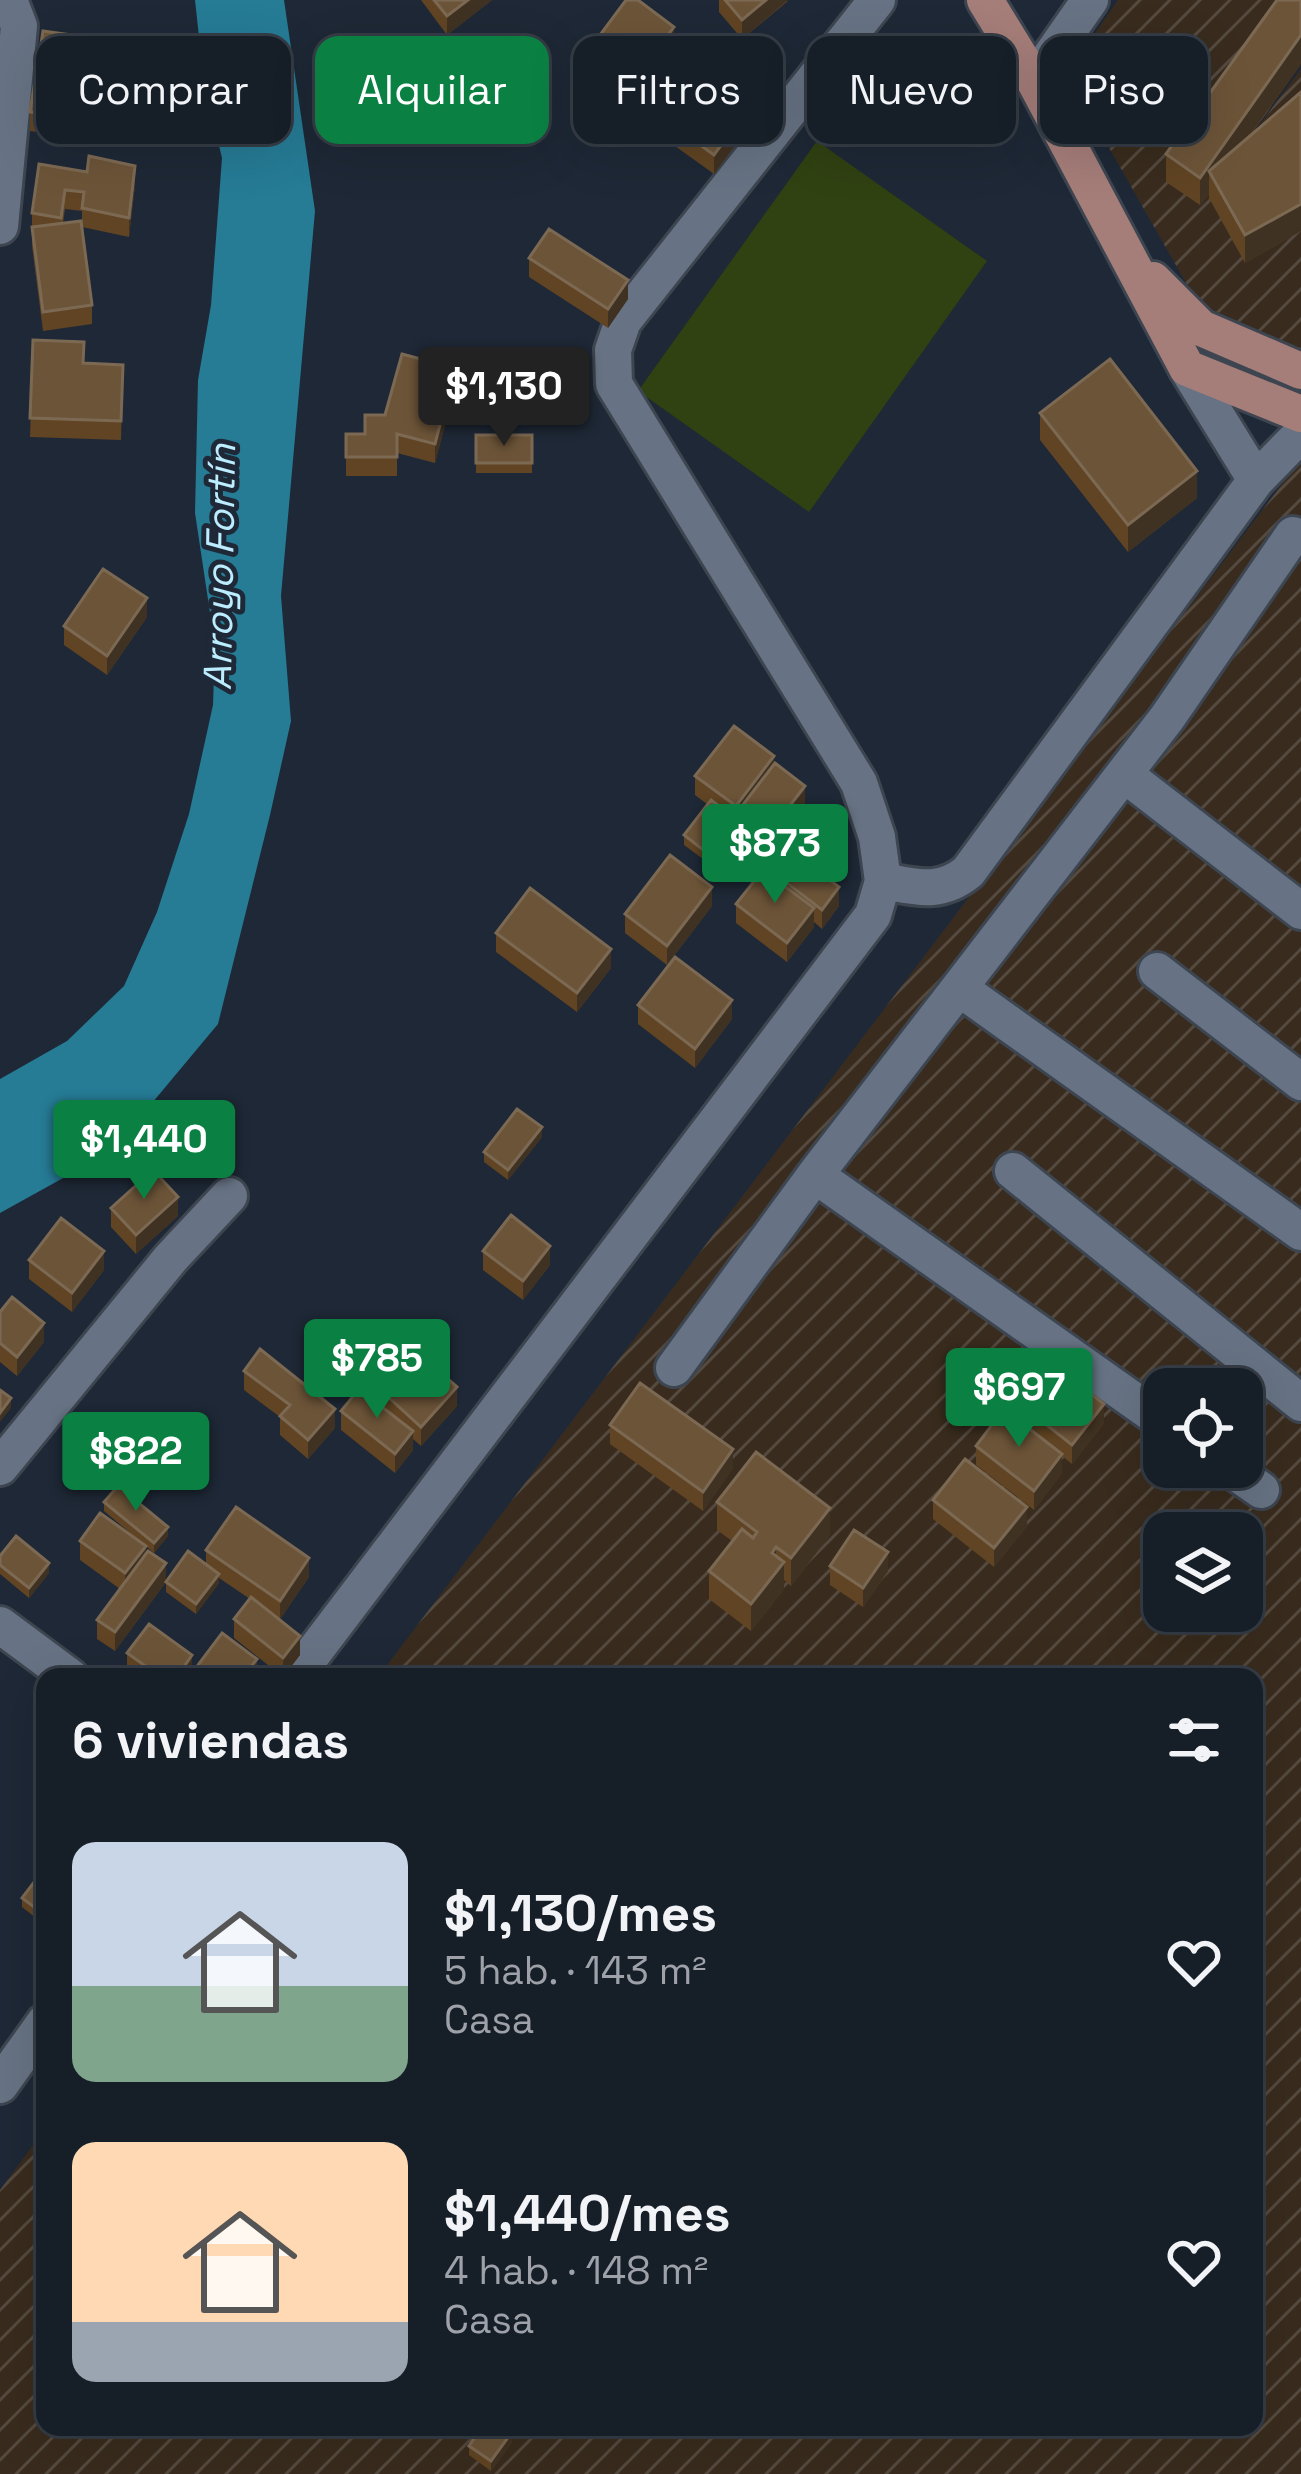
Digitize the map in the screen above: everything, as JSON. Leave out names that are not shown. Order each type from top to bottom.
[{"type":"main road","points":[[985,0],[1034,80],[1187,368],[1301,414]]},
{"type":"main road","points":[[1126,255],[1201,328],[1301,370]]},
{"type":"street","points":[[302,1668],[873,915],[883,881],[877,837],[859,783],[614,384],[613,350],[623,321],[877,0]]},
{"type":"street","points":[[1034,80],[1090,0]]},
{"type":"street","points":[[0,226],[14,13]]},
{"type":"street","points":[[1187,368],[1256,480]]},
{"type":"street","points":[[883,881],[926,888],[950,886],[968,872],[1256,480],[1301,434]]},
{"type":"street","points":[[674,1368],[815,1175],[1124,774],[1293,535]]},
{"type":"street","points":[[1124,774],[1301,911]]},
{"type":"street","points":[[1157,971],[1301,1082]]},
{"type":"street","points":[[959,988],[1301,1232]]},
{"type":"street","points":[[1013,1171],[1301,1403]]},
{"type":"street","points":[[815,1175],[1143,1407]]},
{"type":"street","points":[[0,1467],[171,1258],[229,1196]]},
{"type":"street","points":[[0,1625],[58,1668]]},
{"type":"street","points":[[0,2085],[36,2035]]},
{"type":"shaded area","points":[[1118,0],[1301,0],[1301,65],[1212,189],[1301,69],[1301,349],[1208,308],[1190,290],[1107,144],[1208,144],[1208,36],[1093,36]]},
{"type":"shaded area","points":[[1301,459],[1301,2474],[0,2474],[0,2190],[36,2141],[36,2436],[1263,2436],[1263,1668],[385,1668]]},
{"type":"green space","points":[[815,144],[987,261],[809,512],[638,391]]},
{"type":"water","points":[[195,0],[284,0],[289,36],[199,36]]},
{"type":"water","name":"Arroyo Fortín","points":[[291,48],[315,211],[281,596],[291,721],[218,1024],[112,1151],[0,1213],[0,1079],[67,1041],[124,986],[157,912],[189,814],[213,705],[215,646],[195,513],[198,380],[211,305],[222,158],[219,144],[291,144]]},
{"type":"building","points":[[434,0],[468,0],[447,16]]},
{"type":"building","points":[[626,0],[638,0],[674,27],[667,36],[599,36]]},
{"type":"building","points":[[725,0],[766,0],[742,20]]},
{"type":"building","points":[[1277,0],[1301,0],[1301,35],[1200,178],[1166,154],[1173,144],[1208,144],[1208,96]]},
{"type":"building","points":[[43,31],[79,36],[42,36]]},
{"type":"building","points":[[36,74],[36,113],[30,112]]},
{"type":"building","points":[[1301,92],[1301,204],[1245,235],[1209,171]]},
{"type":"building","points":[[699,144],[722,144],[714,155]]},
{"type":"building","points":[[89,156],[135,166],[129,218],[82,208],[84,192],[65,190],[61,218],[32,213],[39,164],[87,172]]},
{"type":"building","points":[[81,221],[92,305],[43,312],[32,227]]},
{"type":"building","points":[[549,229],[628,280],[608,309],[529,258]]},
{"type":"building","points":[[33,340],[84,342],[83,363],[123,365],[121,421],[30,418]]},
{"type":"building","points":[[402,354],[455,368],[435,444],[397,434],[397,457],[346,457],[346,434],[365,434],[365,415],[385,415]]},
{"type":"building","points":[[1110,359],[1197,471],[1128,525],[1040,413]]},
{"type":"building","points":[[476,435],[532,435],[532,463],[476,463]]},
{"type":"building","points":[[103,569],[147,598],[107,656],[64,626]]},
{"type":"building","points":[[734,726],[774,756],[736,806],[695,776]]},
{"type":"building","points":[[775,763],[805,786],[772,829],[742,806]]},
{"type":"building","points":[[711,800],[734,817],[707,853],[684,835]]},
{"type":"building","points":[[783,844],[839,887],[822,910],[766,867]]},
{"type":"building","points":[[670,855],[712,887],[667,946],[625,914]]},
{"type":"building","points":[[763,870],[814,908],[787,943],[736,904]]},
{"type":"building","points":[[530,888],[611,949],[577,993],[496,933]]},
{"type":"building","points":[[675,957],[732,1000],[695,1049],[638,1005]]},
{"type":"building","points":[[517,1109],[542,1127],[508,1170],[484,1152]]},
{"type":"building","points":[[153,1170],[178,1197],[136,1235],[111,1208]]},
{"type":"building","points":[[511,1215],[550,1246],[523,1281],[483,1251]]},
{"type":"building","points":[[61,1218],[104,1251],[72,1293],[29,1260]]},
{"type":"building","points":[[12,1297],[44,1323],[17,1357],[0,1343],[0,1312]]},
{"type":"building","points":[[408,1344],[457,1387],[421,1427],[373,1383]]},
{"type":"building","points":[[260,1349],[335,1409],[308,1440],[280,1416],[290,1405],[244,1371]]},
{"type":"building","points":[[1041,1355],[1104,1404],[1072,1445],[1010,1396]]},
{"type":"building","points":[[640,1383],[733,1449],[703,1492],[610,1425]]},
{"type":"building","points":[[359,1389],[413,1431],[395,1454],[341,1411]]},
{"type":"building","points":[[0,1390],[11,1398],[0,1413]]},
{"type":"building","points":[[1004,1409],[1062,1454],[1034,1491],[976,1446]]},
{"type":"building","points":[[756,1452],[830,1508],[791,1558],[776,1547],[772,1553],[784,1562],[751,1604],[709,1571],[742,1529],[753,1538],[757,1532],[717,1502]]},
{"type":"building","points":[[965,1459],[1027,1507],[994,1548],[933,1500]]},
{"type":"building","points":[[118,1486],[168,1527],[154,1543],[104,1502]]},
{"type":"building","points":[[236,1507],[309,1558],[280,1601],[206,1550]]},
{"type":"building","points":[[100,1513],[146,1546],[125,1573],[80,1541]]},
{"type":"building","points":[[854,1530],[888,1552],[863,1588],[830,1566]]},
{"type":"building","points":[[16,1536],[49,1563],[29,1588],[0,1565],[0,1556]]},
{"type":"building","points":[[148,1551],[166,1563],[115,1632],[97,1620]]},
{"type":"building","points":[[188,1551],[219,1574],[196,1604],[166,1582]]},
{"type":"building","points":[[251,1597],[300,1636],[283,1658],[234,1619]]},
{"type":"building","points":[[149,1624],[192,1655],[183,1668],[148,1668],[127,1653]]},
{"type":"building","points":[[222,1633],[257,1659],[250,1668],[196,1668]]},
{"type":"building","points":[[36,1880],[36,1908],[22,1898]]},
{"type":"building","points":[[476,2436],[509,2436],[491,2461],[469,2446]]}]
